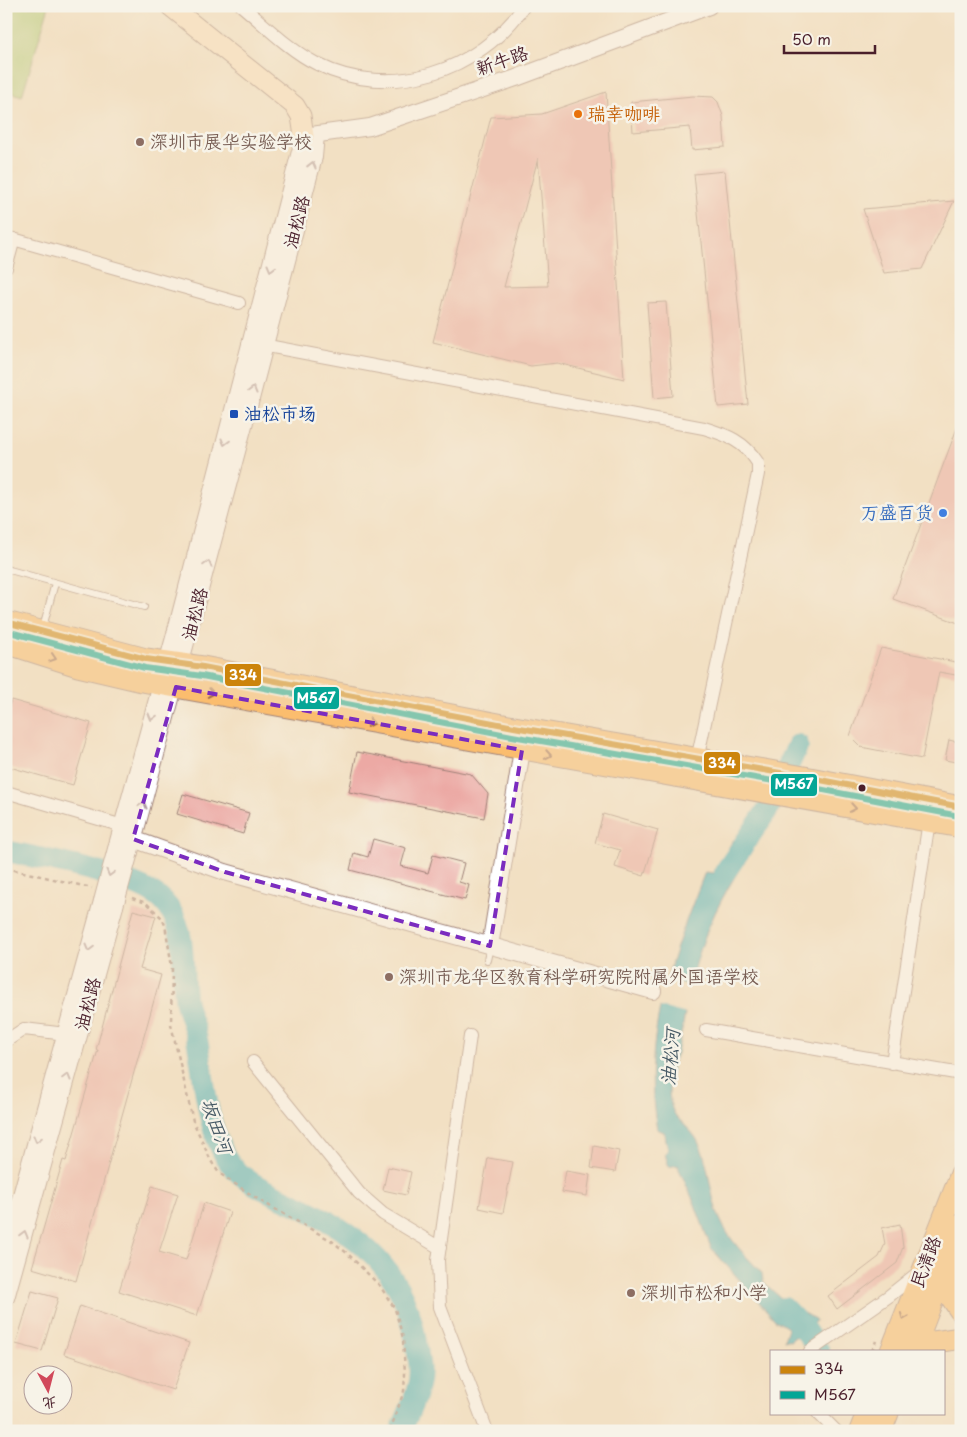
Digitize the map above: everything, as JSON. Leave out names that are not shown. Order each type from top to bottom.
[{"type":"main road","name":"油松路","points":[[170,6],[295,106],[310,135]]},
{"type":"main road","name":"油松路","points":[[190,6],[300,93],[310,108],[310,135]]},
{"type":"main road","points":[[6,622],[127,654],[697,760],[805,799],[961,827]]},
{"type":"main road","points":[[6,643],[78,666],[169,686],[522,750],[743,778],[810,778],[961,807]]},
{"type":"main road","name":"民清路","points":[[891,1350],[961,1174]]},
{"type":"main road","name":"民清路","points":[[914,1350],[961,1224]]},
{"type":"main road","points":[[946,1262],[949,1294],[961,1312]]},
{"type":"main road","points":[[916,1350],[934,1342],[961,1338]]},
{"type":"main road","points":[[860,1431],[880,1421]]},
{"type":"street","points":[[242,6],[304,57],[319,65],[351,76],[402,80],[435,73],[466,60],[494,41],[524,6]]},
{"type":"street","name":"新牛路","points":[[310,135],[355,130],[379,124],[516,78],[709,6]]},
{"type":"street","name":"油松路","points":[[6,1250],[66,1034],[127,846],[258,344],[314,157],[310,135]]},
{"type":"street","points":[[6,268],[10,238],[239,303]]},
{"type":"street","points":[[258,344],[704,428],[726,434],[741,442],[758,462],[758,474],[697,760]]},
{"type":"street","name":"油松路","points":[[127,846],[123,826],[169,686]]},
{"type":"street","points":[[489,953],[522,750]]},
{"type":"street","points":[[6,792],[123,826]]},
{"type":"street","points":[[892,1062],[929,821]]},
{"type":"street","points":[[127,846],[224,872],[489,953],[653,991]]},
{"type":"street","name":"油松路","points":[[6,1298],[110,898]]},
{"type":"street","points":[[6,1041],[24,1029],[66,1034]]},
{"type":"street","points":[[706,1030],[961,1074]]},
{"type":"street","points":[[470,1036],[437,1274],[440,1307],[487,1431]]},
{"type":"street","points":[[253,1062],[359,1193],[383,1214],[440,1248]]},
{"type":"street","points":[[812,1350],[923,1269]]},
{"type":"street","points":[[819,1414],[836,1431]]},
{"type":"lane","points":[[6,570],[144,607]]},
{"type":"lane","points":[[42,632],[54,583]]},
{"type":"path","points":[[6,868],[110,898],[146,903],[162,918],[166,925],[172,967],[171,1024],[193,1121],[203,1146],[219,1173],[259,1200],[332,1241],[368,1273],[390,1300],[403,1338],[405,1374],[404,1391],[390,1431]]},
{"type":"highlighted area","points":[[176,687],[522,750],[490,946],[225,872],[133,839]]},
{"type":"green space","points":[[6,6],[49,6],[22,96],[6,91]]},
{"type":"water","points":[[733,840],[749,854],[721,901],[709,925],[700,951],[670,1076],[669,1093],[672,1109],[676,1116],[694,1135],[701,1147],[716,1210],[728,1234],[762,1273],[763,1281],[769,1287],[787,1303],[816,1321],[790,1341],[784,1340],[788,1328],[775,1320],[711,1248],[694,1202],[677,1165],[669,1167],[665,1154],[668,1149],[664,1132],[657,1129],[653,1096],[656,1030],[671,966],[705,872],[715,873]]},
{"type":"pier","points":[[664,979],[693,986],[687,1014],[657,1006]]},
{"type":"building","points":[[606,92],[624,379],[557,363],[531,366],[433,342],[491,117],[542,114]],"holes":[[[538,158],[548,286],[504,287]]]},
{"type":"building","points":[[693,96],[713,97],[718,102],[723,116],[725,147],[692,150],[690,127],[633,132],[631,102]]},
{"type":"building","points":[[725,171],[748,404],[718,407],[694,174]]},
{"type":"building","points":[[954,201],[922,269],[884,273],[863,209]]},
{"type":"building","points":[[666,302],[673,396],[654,398],[647,303]]},
{"type":"building","name":"万盛百货","points":[[961,420],[961,624],[893,599]]},
{"type":"building","points":[[881,648],[961,663],[961,676],[939,672],[922,759],[861,747],[850,736]]},
{"type":"building","points":[[11,700],[91,723],[73,785],[6,766],[6,717]]},
{"type":"building","points":[[949,740],[961,743],[961,763],[945,760]]},
{"type":"building","points":[[357,752],[471,774],[488,794],[484,818],[349,792]]},
{"type":"building","points":[[183,794],[249,813],[243,834],[177,814]]},
{"type":"building","points":[[603,814],[658,830],[644,876],[615,867],[620,850],[595,843]]},
{"type":"building","points":[[373,839],[406,848],[401,866],[428,873],[433,855],[464,863],[459,882],[469,885],[465,900],[350,870],[354,853],[368,857]]},
{"type":"building","points":[[133,910],[156,916],[140,969],[161,975],[76,1281],[32,1268],[63,1160],[66,1161],[98,1050],[96,1050]]},
{"type":"building","points":[[594,1146],[619,1151],[615,1172],[591,1168]]},
{"type":"building","points":[[488,1158],[513,1162],[503,1213],[479,1208]]},
{"type":"building","points":[[388,1167],[411,1172],[406,1195],[383,1190]]},
{"type":"building","points":[[566,1171],[590,1175],[587,1196],[562,1192]]},
{"type":"building","points":[[152,1186],[178,1194],[159,1252],[186,1260],[204,1203],[230,1212],[197,1316],[119,1291]]},
{"type":"building","points":[[900,1224],[903,1247],[897,1263],[837,1309],[828,1296],[879,1257],[885,1244],[882,1228]]},
{"type":"building","points":[[32,1291],[58,1298],[42,1351],[16,1344]]},
{"type":"building","points":[[80,1306],[189,1343],[173,1390],[64,1354]]},
{"type":"waterway","name":"油松河","points":[[725,872],[768,809],[798,745]]},
{"type":"waterway","name":"坂田河","points":[[6,851],[112,876],[151,892],[163,901],[171,911],[180,934],[186,1002],[197,1039],[209,1113],[218,1142],[225,1156],[240,1174],[249,1181],[323,1218],[361,1244],[391,1276],[402,1295],[416,1342],[420,1375],[415,1397],[401,1431]]},
{"type":"waterway","name":"油松河","points":[[784,1308],[805,1330],[818,1350]]},
{"type":"transit line","name":"334","points":[[6,622],[146,659],[203,667],[514,727],[810,778],[961,807]]},
{"type":"transit line","name":"M567","points":[[6,631],[145,668],[202,676],[512,736],[808,787],[959,816]]},
{"type":"place","name":"瑞幸咖啡","points":[[578,114]]},
{"type":"place","name":"深圳市展华实验学校","points":[[140,142]]},
{"type":"place","name":"油松市场","points":[[234,414]]},
{"type":"place","name":"万盛百货","points":[[943,513]]},
{"type":"place","name":"深圳市龙华区教育科学研究院附属外国语学校","points":[[389,977]]},
{"type":"place","name":"深圳市松和小学","points":[[631,1293]]}]
